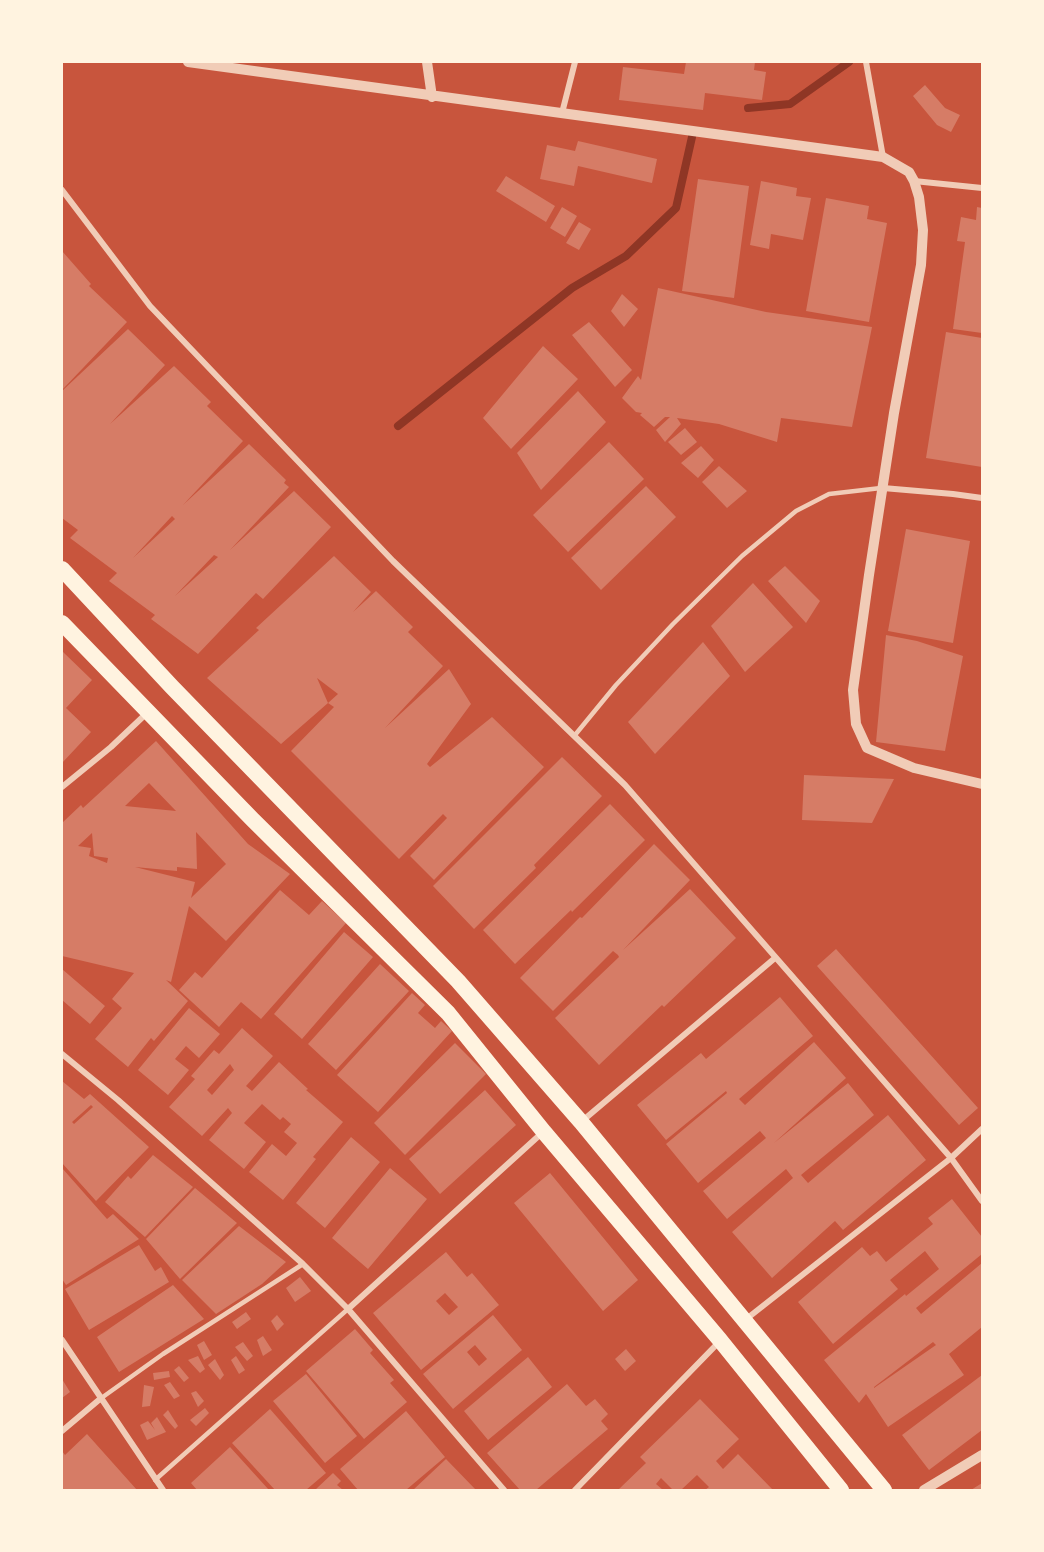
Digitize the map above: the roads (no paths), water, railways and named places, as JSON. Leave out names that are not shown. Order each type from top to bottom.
[{"type":"highway","points":[[62,569],[172,687],[458,981],[581,1122],[884,1491]]},
{"type":"highway","points":[[62,623],[252,819],[448,1013],[544,1132],[720,1340],[841,1491]]},
{"type":"street","points":[[188,62],[883,158],[909,172],[919,197],[923,230],[921,265],[883,488],[853,690],[856,724],[867,748],[914,768],[982,784]]},
{"type":"street","points":[[427,62],[432,97]]},
{"type":"street","points":[[562,113],[575,62]]},
{"type":"street","points":[[866,62],[883,158]]},
{"type":"street","points":[[914,181],[982,188]]},
{"type":"street","points":[[62,189],[150,306],[393,561],[625,785],[951,1158],[982,1201]]},
{"type":"street","points":[[883,488],[982,498]]},
{"type":"street","points":[[62,787],[111,747],[148,711]]},
{"type":"street","points":[[581,1122],[775,958]]},
{"type":"street","points":[[62,1054],[118,1100],[303,1264],[348,1309],[504,1491]]},
{"type":"street","points":[[745,1320],[951,1158],[982,1129]]},
{"type":"street","points":[[348,1309],[544,1132]]},
{"type":"street","points":[[62,1340],[163,1491]]},
{"type":"street","points":[[575,1491],[720,1340]]},
{"type":"street","points":[[62,1431],[100,1399]]},
{"type":"street","points":[[924,1491],[982,1455]]},
{"type":"lane","points":[[575,735],[616,685],[673,624],[742,556],[796,511],[829,494],[883,488]]},
{"type":"lane","points":[[100,1399],[163,1354],[303,1264]]},
{"type":"lane","points":[[155,1480],[348,1309]]},
{"type":"waterway","points":[[748,108],[790,104],[849,62]]},
{"type":"waterway","points":[[398,426],[572,288],[626,256],[676,208],[692,137]]}]
